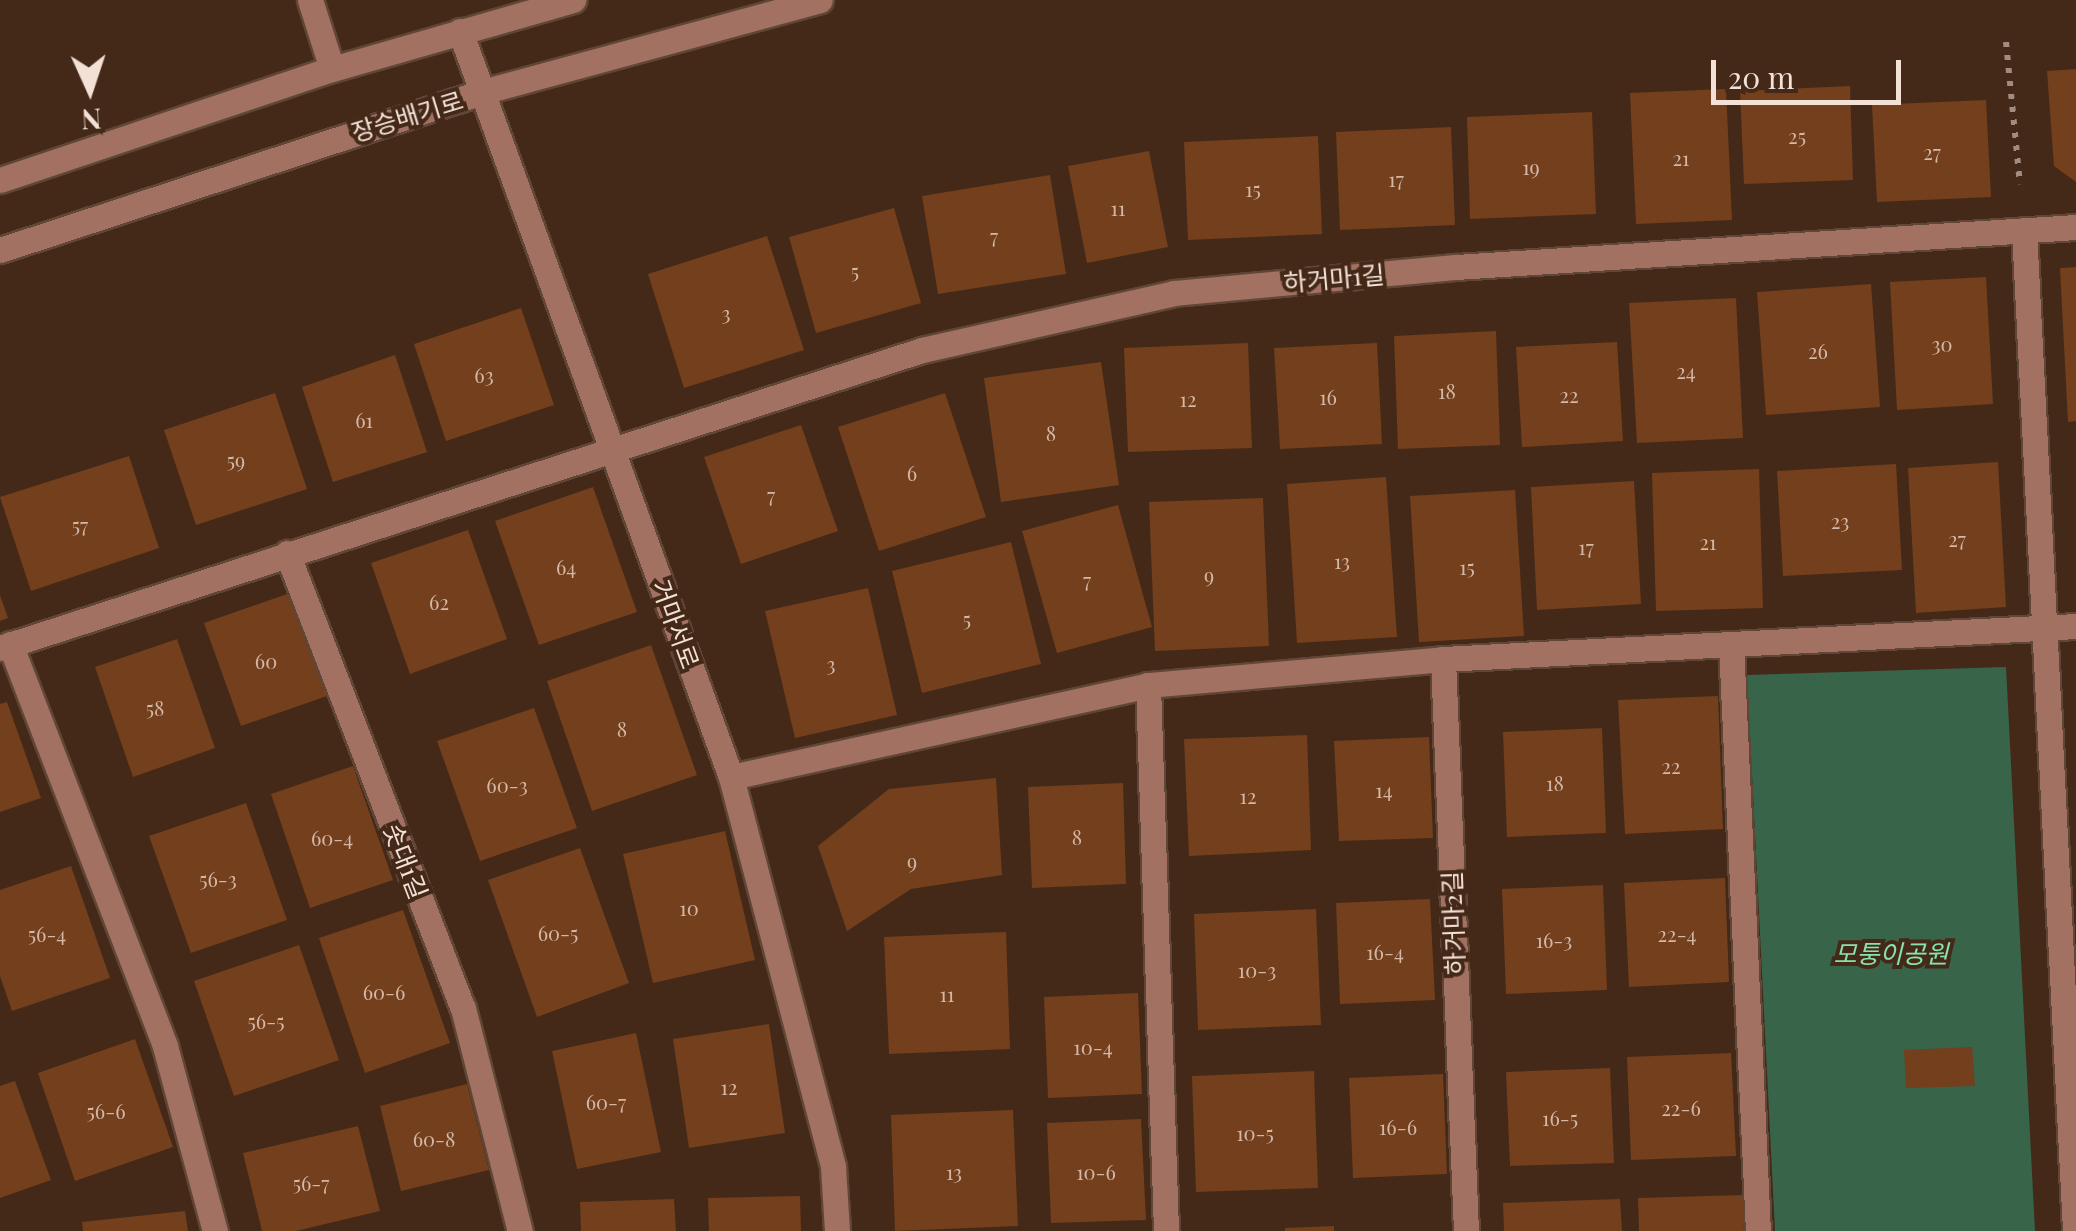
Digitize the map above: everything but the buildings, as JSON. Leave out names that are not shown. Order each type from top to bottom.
[{"type":"street","points":[[310,0],[332,69]]},
{"type":"street","points":[[0,180],[332,69],[573,0]]},
{"type":"street","name":"장승배기로","points":[[0,250],[482,92],[820,0]]},
{"type":"street","name":"거마서로","points":[[460,31],[732,778],[832,1166],[837,1231]]},
{"type":"street","name":"하거마1길","points":[[612,448],[922,350],[1174,294],[1456,267],[2076,226]]},
{"type":"street","points":[[2024,230],[2075,1231]]},
{"type":"street","points":[[215,1231],[165,1046],[5,646],[612,448]]},
{"type":"street","name":"솟대1길","points":[[288,553],[462,1008],[520,1231]]},
{"type":"street","points":[[732,778],[1148,685],[1443,659],[2076,626]]},
{"type":"street","points":[[1730,644],[1758,1231]]},
{"type":"street","name":"하거마2길","points":[[1443,659],[1466,1231]]},
{"type":"street","points":[[1148,685],[1166,1231]]},
{"type":"path","points":[[2006,42],[2024,230]]},
{"type":"green space","name":"모퉁이공원","points":[[2006,667],[2035,1231],[1775,1231],[1747,675]]}]
